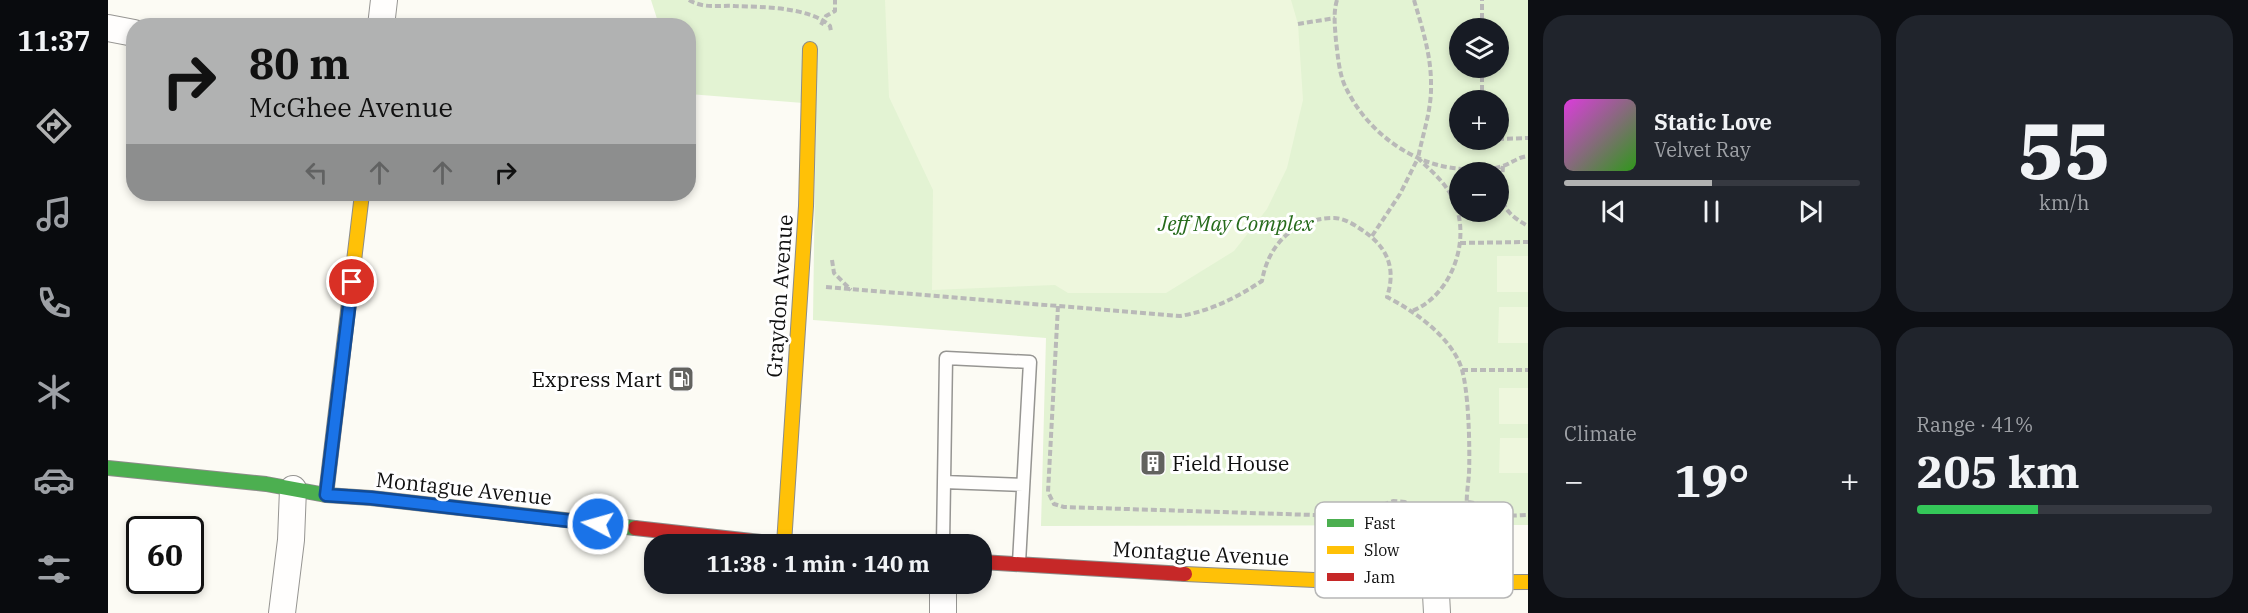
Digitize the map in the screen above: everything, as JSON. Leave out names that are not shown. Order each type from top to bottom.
[{"type":"main road","name":"Graydon Avenue","points":[[783,534],[806,206],[810,50]]},
{"type":"main road","points":[[326,495],[361,201]]},
{"type":"main road","name":"Montague Avenue","points":[[108,468],[266,484],[326,495],[693,534]]},
{"type":"main road","name":"Montague Avenue","points":[[992,563],[1214,576],[1315,579]]},
{"type":"main road","name":"Montague Avenue","points":[[1513,582],[1528,582]]},
{"type":"street","points":[[382,18],[384,0]]},
{"type":"street","points":[[108,28],[126,31]]},
{"type":"street","points":[[282,613],[291,540],[293,489]]},
{"type":"street","points":[[943,594],[943,613]]},
{"type":"street","points":[[1436,598],[1437,613]]},
{"type":"lane","points":[[943,534],[946,358],[1030,362],[1019,564]]},
{"type":"lane","points":[[944,482],[1023,485]]},
{"type":"path","points":[[821,37],[821,25],[825,16],[835,11],[835,0]]},
{"type":"path","points":[[1337,0],[1334,8],[1338,58],[1345,88],[1361,113],[1376,129],[1396,145],[1418,158],[1443,183],[1458,210],[1461,233],[1453,270],[1445,285],[1426,306],[1411,312]]},
{"type":"path","points":[[1372,236],[1400,194],[1418,158],[1429,112],[1431,83],[1428,56],[1414,0]]},
{"type":"path","points":[[1482,0],[1482,18]]},
{"type":"path","points":[[1298,24],[1335,18]]},
{"type":"path","points":[[1509,139],[1528,138]]},
{"type":"path","points":[[1509,162],[1520,156],[1528,156]]},
{"type":"path","points":[[1418,158],[1449,167]]},
{"type":"path","points":[[1509,213],[1528,226]]},
{"type":"path","points":[[821,283],[828,289],[1180,316],[1197,313],[1226,302],[1262,281],[1265,264],[1275,244],[1291,231],[1313,221],[1335,218],[1354,224],[1372,236],[1383,250],[1390,265],[1392,283],[1387,297],[1411,312],[1449,346],[1462,370],[1466,387],[1468,502]]},
{"type":"path","points":[[1460,243],[1528,242]]},
{"type":"path","points":[[1058,306],[1048,492],[1054,504],[1064,507],[1315,515]]},
{"type":"path","points":[[1462,370],[1528,370]]},
{"type":"green space","name":"Jeff May Complex","points":[[651,0],[1528,0],[1528,525],[1513,525],[1513,502],[1315,502],[1315,525],[1041,526],[1046,338],[813,320],[816,104],[696,95],[696,18],[657,18]]},
{"type":"green space","points":[[885,0],[1291,0],[1298,24],[1303,100],[1287,168],[1267,209],[1234,251],[1166,293],[1068,293],[1055,285],[932,290],[933,190],[889,97]]},
{"type":"green space","points":[[1497,256],[1528,256],[1528,292],[1497,292]]},
{"type":"green space","points":[[1499,307],[1528,307],[1528,343],[1498,343]]},
{"type":"green space","points":[[1499,388],[1528,388],[1528,424],[1499,424]]},
{"type":"green space","points":[[1500,438],[1528,438],[1528,473],[1499,473]]},
{"type":"traffic: fast","points":[[108,468],[266,484],[326,495],[635,528]]},
{"type":"traffic: slow","points":[[785,534],[806,206],[810,49]]},
{"type":"traffic: slow","points":[[326,495],[361,201]]},
{"type":"traffic: slow","points":[[1185,574],[1315,580]]},
{"type":"traffic: slow","points":[[1513,582],[1528,582]]},
{"type":"traffic: jam","points":[[635,528],[689,534]]},
{"type":"traffic: jam","points":[[992,563],[1185,574]]},
{"type":"place","name":"Express Mart","points":[[681,379]]},
{"type":"place","name":"Field House","points":[[1153,463]]},
{"type":"route","points":[[352,282],[326,495],[598,524]]}]
